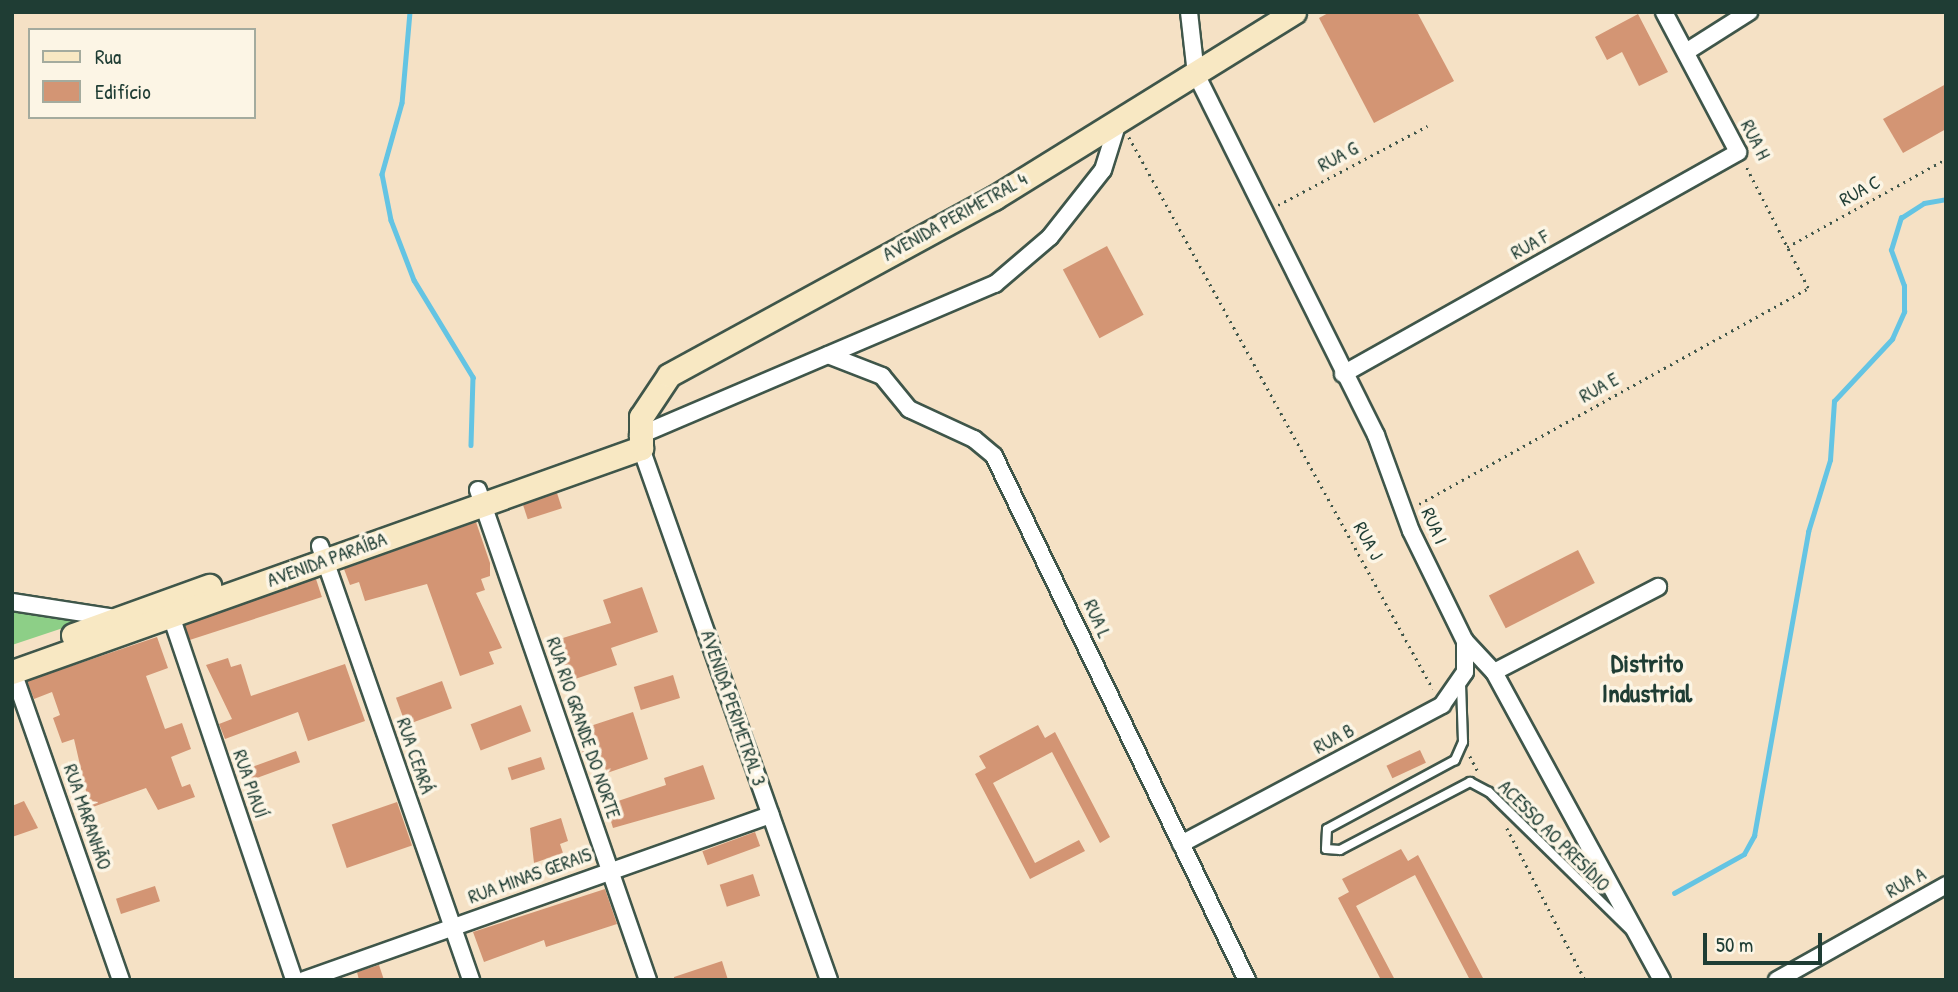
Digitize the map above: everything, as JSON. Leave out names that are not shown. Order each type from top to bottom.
[{"type":"street","name":"RUA I","points":[[1189,12],[1196,74],[1262,213],[1387,456],[1404,512],[1465,641],[1494,672],[1662,980]]},
{"type":"street","name":"RUA H","points":[[1664,12],[1738,152]]},
{"type":"street","points":[[1686,52],[1749,12]]},
{"type":"street","name":"AVENIDA PERIMETRAL 4","points":[[640,442],[645,407],[669,375],[994,198],[1196,74],[1282,16]]},
{"type":"street","points":[[640,442],[828,355],[995,284],[1049,237],[1103,170],[1119,119]]},
{"type":"street","name":"RUA F","points":[[1343,374],[1738,152]]},
{"type":"street","name":"RUA L","points":[[828,355],[882,376],[909,409],[974,439],[994,456],[1247,980]]},
{"type":"street","name":"AVENIDA PARAÍBA","points":[[13,671],[168,609],[640,442]]},
{"type":"street","name":"AVENIDA PERIMETRAL 3","points":[[640,442],[829,980]]},
{"type":"street","name":"RUA RIO GRANDE DO NORTE","points":[[480,497],[648,980]]},
{"type":"street","name":"RUA CEARÁ","points":[[323,553],[471,980]]},
{"type":"street","points":[[1494,672],[1658,587]]},
{"type":"street","points":[[12,602],[117,618]]},
{"type":"street","name":"AVENIDA PARAÍBA","points":[[12,657],[117,618],[168,609]]},
{"type":"street","name":"RUA PIAUÍ","points":[[168,609],[295,980]]},
{"type":"street","points":[[1461,684],[1465,641]]},
{"type":"street","name":"RUA MARANHÃO","points":[[13,671],[121,980]]},
{"type":"street","name":"RUA B","points":[[1181,844],[1442,705],[1461,684]]},
{"type":"street","name":"RUA MINAS GERAIS","points":[[304,980],[610,869],[771,815]]},
{"type":"street","name":"RUA A","points":[[1777,980],[1946,885]]},
{"type":"lane","points":[[1461,684],[1463,742]]},
{"type":"lane","name":"ACESSO AO PRESÍDIO","points":[[1463,742],[1446,767],[1327,829],[1326,849],[1340,850],[1469,782],[1489,792],[1637,936]]},
{"type":"path","name":"RUA J","points":[[1119,119],[1442,705]]},
{"type":"path","name":"RUA G","points":[[1262,213],[1427,126]]},
{"type":"path","name":"RUA H","points":[[1738,152],[1808,288]]},
{"type":"path","name":"RUA C","points":[[1787,247],[1946,159]]},
{"type":"path","name":"RUA E","points":[[1404,512],[1808,288]]},
{"type":"path","points":[[1463,742],[1585,980]]},
{"type":"green space","points":[[12,609],[93,618],[12,645]]},
{"type":"building","points":[[1330,12],[1417,12],[1454,81],[1374,123],[1319,18]]},
{"type":"building","points":[[1638,14],[1668,72],[1639,86],[1622,52],[1607,60],[1595,37]]},
{"type":"building","points":[[1946,84],[1946,129],[1903,153],[1883,119]]},
{"type":"building","points":[[1107,246],[1144,315],[1099,338],[1063,269]]},
{"type":"building","points":[[557,493],[562,508],[528,519],[523,504]]},
{"type":"building","points":[[476,522],[490,563],[490,576],[481,579],[485,590],[476,593],[502,648],[489,652],[494,664],[460,676],[427,584],[365,601],[359,582],[350,585],[344,569]]},
{"type":"building","points":[[1578,550],[1595,583],[1506,628],[1489,595]]},
{"type":"building","points":[[316,579],[322,597],[190,640],[184,622]]},
{"type":"building","points":[[642,587],[658,632],[611,648],[617,665],[563,683],[550,642],[611,623],[603,600]]},
{"type":"building","points":[[157,637],[168,668],[146,676],[165,729],[182,723],[191,749],[171,757],[182,787],[190,784],[195,797],[158,810],[146,788],[90,808],[74,739],[62,743],[53,718],[60,715],[52,692],[34,699],[27,681]]},
{"type":"building","points":[[228,658],[231,667],[241,664],[251,696],[345,664],[365,721],[308,741],[298,712],[225,739],[219,724],[232,719],[206,665]]},
{"type":"building","points":[[673,675],[680,698],[641,710],[634,687]]},
{"type":"building","points":[[442,681],[452,708],[406,725],[396,698]]},
{"type":"building","points":[[521,705],[531,731],[481,750],[471,724]]},
{"type":"building","points":[[633,712],[648,759],[607,773],[601,757],[586,762],[575,731]]},
{"type":"building","points":[[1038,725],[1045,738],[1055,732],[1110,837],[1100,843],[1052,752],[993,783],[1035,863],[1079,840],[1085,851],[1030,879],[975,774],[986,768],[979,756]]},
{"type":"building","points":[[1420,750],[1426,763],[1392,778],[1386,766]]},
{"type":"building","points":[[296,751],[300,762],[252,780],[248,768]]},
{"type":"building","points":[[541,757],[545,769],[512,780],[508,768]]},
{"type":"building","points":[[703,765],[715,799],[613,828],[606,805],[666,785],[664,778]]},
{"type":"building","points":[[24,801],[38,828],[12,837],[12,806]]},
{"type":"building","points":[[397,802],[412,845],[347,868],[332,824]]},
{"type":"building","points":[[561,818],[568,841],[560,844],[563,853],[534,863],[530,828]]},
{"type":"building","points":[[755,832],[760,846],[708,865],[702,851]]},
{"type":"building","points":[[1401,849],[1408,861],[1418,855],[1484,980],[1470,980],[1415,875],[1356,906],[1395,980],[1381,980],[1338,898],[1349,892],[1342,879]]},
{"type":"building","points":[[753,874],[760,896],[727,907],[720,885]]},
{"type":"building","points":[[155,886],[160,901],[121,914],[116,899]]},
{"type":"building","points":[[605,889],[617,924],[546,947],[544,940],[484,962],[473,932]]},
{"type":"building","points":[[722,961],[728,980],[674,980],[674,977]]},
{"type":"building","points":[[379,965],[384,980],[359,980],[357,972]]},
{"type":"waterway","points":[[410,12],[402,103],[382,174],[391,220],[414,280],[473,377],[471,445]]},
{"type":"waterway","points":[[1674,893],[1744,854],[1754,836],[1808,532],[1830,460],[1834,401],[1892,339],[1904,312],[1904,286],[1891,250],[1901,218],[1924,203],[1946,199]]},
{"type":"district","name":"Distrito Industrial","points":[[1647,678]]}]
